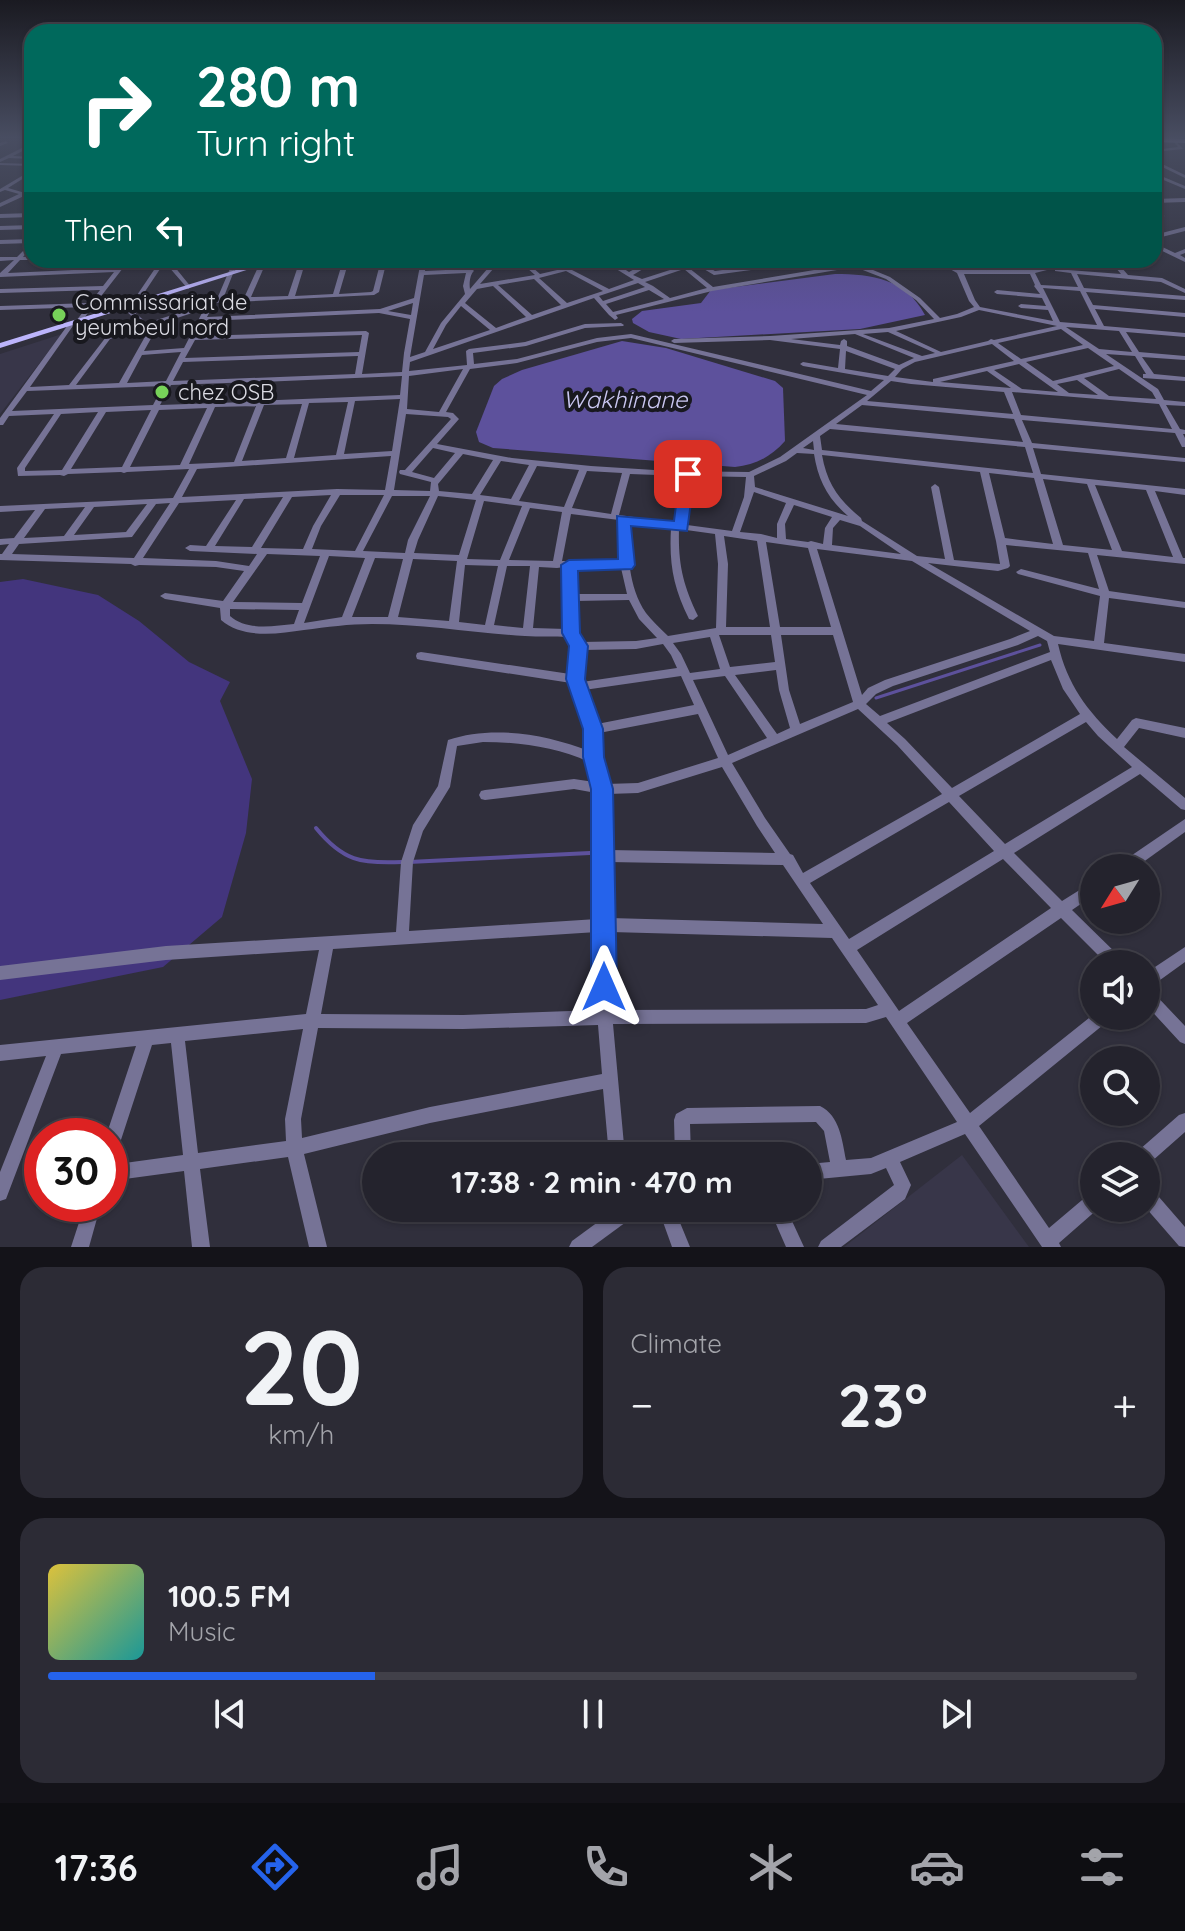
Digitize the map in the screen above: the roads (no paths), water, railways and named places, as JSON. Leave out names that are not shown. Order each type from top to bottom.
[{"type":"main road","points":[[0,346],[251,268]]},
{"type":"street","points":[[0,205],[22,195]]},
{"type":"street","points":[[1162,201],[1185,200]]},
{"type":"street","points":[[1171,201],[1185,207]]},
{"type":"street","points":[[15,215],[24,209]]},
{"type":"street","points":[[0,216],[24,215]]},
{"type":"street","points":[[20,228],[24,224]]},
{"type":"street","points":[[0,228],[24,228]]},
{"type":"street","points":[[1162,235],[1185,229]]},
{"type":"street","points":[[0,252],[11,241]]},
{"type":"street","points":[[0,242],[24,242]]},
{"type":"street","points":[[1162,249],[1185,260]]},
{"type":"street","points":[[1175,255],[1185,251]]},
{"type":"street","points":[[2,275],[24,252]]},
{"type":"street","points":[[0,259],[24,258]]},
{"type":"street","points":[[2,275],[86,268]]},
{"type":"street","points":[[0,423],[120,268]]},
{"type":"street","points":[[146,326],[130,305],[160,268]]},
{"type":"street","points":[[169,268],[188,287]]},
{"type":"street","points":[[220,299],[235,268]]},
{"type":"street","points":[[247,299],[261,268]]},
{"type":"street","points":[[291,297],[300,268]]},
{"type":"street","points":[[335,296],[344,268]]},
{"type":"street","points":[[124,471],[212,301],[375,293],[382,268]]},
{"type":"street","points":[[357,555],[389,493],[403,411],[406,361],[423,268]]},
{"type":"street","points":[[468,294],[466,286],[471,268]]},
{"type":"street","points":[[427,355],[433,339],[491,268]]},
{"type":"street","points":[[529,268],[565,305]]},
{"type":"street","points":[[475,287],[577,268]]},
{"type":"street","points":[[620,268],[668,299]]},
{"type":"street","points":[[630,274],[641,268]]},
{"type":"street","points":[[406,361],[682,268]]},
{"type":"street","points":[[686,268],[712,289]]},
{"type":"street","points":[[704,268],[711,273],[754,268]]},
{"type":"street","points":[[732,268],[745,283]]},
{"type":"street","points":[[611,314],[712,289],[832,268]]},
{"type":"street","points":[[870,268],[918,299],[938,320]]},
{"type":"street","points":[[952,268],[960,272],[1051,270],[1167,280],[1185,291]]},
{"type":"street","points":[[1051,270],[1056,268]]},
{"type":"street","points":[[1119,268],[1126,276]]},
{"type":"street","points":[[568,270],[608,291]]},
{"type":"street","points":[[422,273],[471,271]]},
{"type":"street","points":[[960,272],[978,308]]},
{"type":"street","points":[[1032,272],[1059,325],[1148,386],[1181,432],[1185,445]]},
{"type":"street","points":[[1073,272],[1101,327]]},
{"type":"street","points":[[495,285],[531,318]]},
{"type":"street","points":[[602,303],[651,287]]},
{"type":"street","points":[[0,291],[105,288]]},
{"type":"street","points":[[1043,296],[995,289],[1082,290],[1185,298]]},
{"type":"street","points":[[595,296],[631,336]]},
{"type":"street","points":[[379,311],[418,299]]},
{"type":"street","points":[[461,303],[495,330]]},
{"type":"street","points":[[0,308],[92,305]]},
{"type":"street","points":[[71,387],[108,338],[208,306]]},
{"type":"street","points":[[1021,306],[1049,308]]},
{"type":"street","points":[[1092,307],[1185,315]]},
{"type":"street","points":[[656,341],[742,340],[889,330],[978,308],[1059,325],[1185,335]]},
{"type":"street","points":[[202,319],[379,311],[414,318]]},
{"type":"street","points":[[334,334],[339,313]]},
{"type":"street","points":[[268,336],[277,316]]},
{"type":"street","points":[[231,337],[239,318]]},
{"type":"street","points":[[122,385],[156,323]]},
{"type":"street","points":[[441,414],[470,367],[469,351],[526,344],[585,326],[621,325]]},
{"type":"street","points":[[433,446],[534,463],[626,472],[750,475],[795,450],[873,394],[900,368],[919,357],[1059,325]]},
{"type":"street","points":[[1121,329],[1151,376]]},
{"type":"street","points":[[889,330],[938,352]]},
{"type":"street","points":[[841,371],[846,333]]},
{"type":"street","points":[[856,333],[919,357]]},
{"type":"street","points":[[192,338],[368,335],[358,375]]},
{"type":"street","points":[[25,389],[406,374],[517,361],[597,340],[631,336],[873,394]]},
{"type":"street","points":[[770,338],[843,347],[900,368]]},
{"type":"street","points":[[739,362],[742,340]]},
{"type":"street","points":[[991,341],[1069,395]]},
{"type":"street","points":[[924,384],[1090,349],[1185,358]]},
{"type":"street","points":[[141,353],[186,350]]},
{"type":"street","points":[[181,360],[363,354]]},
{"type":"street","points":[[803,364],[924,384],[1185,404]]},
{"type":"street","points":[[1054,383],[1119,367]]},
{"type":"street","points":[[988,369],[1021,392]]},
{"type":"street","points":[[1132,375],[1185,379]]},
{"type":"street","points":[[1078,377],[1108,398]]},
{"type":"street","points":[[249,403],[258,380]]},
{"type":"street","points":[[1007,390],[1039,476],[1059,547]]},
{"type":"street","points":[[6,414],[404,397]]},
{"type":"street","points":[[340,456],[352,399]]},
{"type":"street","points":[[289,461],[306,401]]},
{"type":"street","points":[[237,465],[261,403]]},
{"type":"street","points":[[859,403],[1181,432]]},
{"type":"street","points":[[183,468],[212,405]]},
{"type":"street","points":[[64,474],[103,410]]},
{"type":"street","points":[[403,411],[453,415],[455,419],[407,473]]},
{"type":"street","points":[[59,412],[20,473],[183,468],[396,453]]},
{"type":"street","points":[[828,426],[1185,460]]},
{"type":"street","points":[[816,434],[825,486],[839,511]]},
{"type":"street","points":[[795,450],[1185,492]]},
{"type":"street","points":[[392,620],[413,540],[435,494],[435,481],[461,451]]},
{"type":"street","points":[[454,625],[461,560],[477,497],[499,457]]},
{"type":"street","points":[[514,502],[534,463]]},
{"type":"street","points":[[135,563],[194,467]]},
{"type":"street","points":[[557,565],[567,511],[584,467]]},
{"type":"street","points":[[0,509],[337,492],[435,494],[514,502],[915,559],[1005,566],[984,471]]},
{"type":"street","points":[[393,472],[435,481]]},
{"type":"street","points":[[626,472],[618,519],[633,597],[644,618],[668,640],[725,761],[761,822],[1050,1244],[1080,1215]]},
{"type":"street","points":[[688,474],[673,565],[677,583],[693,616]]},
{"type":"street","points":[[735,534],[753,489],[750,475]]},
{"type":"street","points":[[1090,482],[1118,553]]},
{"type":"street","points":[[935,487],[950,563]]},
{"type":"street","points":[[1149,488],[1182,560]]},
{"type":"street","points":[[753,489],[791,502],[839,511],[1052,639],[1185,658]]},
{"type":"street","points":[[306,553],[317,526],[337,492]]},
{"type":"street","points":[[288,496],[250,569],[225,605],[227,622],[240,628],[392,620],[527,633],[571,633]]},
{"type":"street","points":[[208,549],[241,498]]},
{"type":"street","points":[[0,542],[131,534],[153,502]]},
{"type":"street","points":[[781,540],[781,524],[791,502]]},
{"type":"street","points":[[489,627],[503,564],[527,504]]},
{"type":"street","points":[[66,539],[91,505]]},
{"type":"street","points":[[2,557],[18,541],[42,507]]},
{"type":"street","points":[[827,547],[829,528],[839,511]]},
{"type":"street","points":[[719,533],[723,564],[717,632],[726,670],[775,740]]},
{"type":"street","points":[[180,563],[197,537]]},
{"type":"street","points":[[761,537],[773,631],[796,730]]},
{"type":"street","points":[[1001,541],[1182,560]]},
{"type":"street","points":[[811,544],[859,704],[1104,950]]},
{"type":"street","points":[[190,548],[503,564],[626,565]]},
{"type":"street","points":[[1091,550],[1105,594],[1099,644]]},
{"type":"street","points":[[298,626],[325,554]]},
{"type":"street","points":[[346,621],[371,555]]},
{"type":"street","points":[[2,557],[180,563],[250,569]]},
{"type":"street","points":[[527,633],[535,564]]},
{"type":"street","points":[[569,565],[571,633],[578,646],[577,683],[593,734],[594,758],[602,789],[605,1017],[616,1142]]},
{"type":"street","points":[[1021,572],[1105,594],[1185,605]]},
{"type":"street","points":[[165,596],[225,605],[304,607]]},
{"type":"street","points":[[568,598],[633,597]]},
{"type":"street","points":[[578,646],[636,645],[717,632],[837,631]]},
{"type":"street","points":[[485,795],[574,784],[602,789],[638,788],[725,761],[859,704],[872,691],[889,683],[1037,632]]},
{"type":"street","points":[[1052,639],[1053,655],[1072,695],[1088,715],[1185,805]]},
{"type":"street","points":[[879,721],[1053,655]]},
{"type":"street","points":[[421,656],[577,683],[780,665]]},
{"type":"street","points":[[593,734],[699,709]]},
{"type":"street","points":[[802,881],[1088,715]]},
{"type":"street","points":[[1118,746],[1136,723],[1185,733]]},
{"type":"street","points":[[402,939],[407,862],[417,829],[444,787],[452,743],[456,740],[510,738],[564,747],[594,758]]},
{"type":"street","points":[[849,947],[1142,767]]},
{"type":"street","points":[[1144,854],[1185,825]]},
{"type":"street","points":[[604,856],[788,859]]},
{"type":"street","points":[[0,1053],[312,1021],[463,1022],[605,1017],[894,1015],[1080,896]]},
{"type":"street","points":[[0,973],[166,953],[604,925],[836,931]]},
{"type":"street","points":[[318,1247],[294,1148],[293,1119],[327,943]]},
{"type":"street","points":[[1160,972],[1185,954]]},
{"type":"street","points":[[1160,1009],[1185,1037]]},
{"type":"street","points":[[822,1170],[871,1166],[891,1160],[968,1125],[1086,1030]]},
{"type":"street","points":[[177,1034],[201,1247]]},
{"type":"street","points":[[120,1118],[147,1037]]},
{"type":"street","points":[[0,1193],[57,1046]]},
{"type":"street","points":[[128,1171],[294,1148],[430,1115],[609,1080]]},
{"type":"street","points":[[683,1142],[684,1117],[820,1114],[831,1127],[840,1168]]},
{"type":"street","points":[[1160,1143],[1185,1121]]},
{"type":"street","points":[[827,1247],[899,1193],[903,1185],[891,1160]]},
{"type":"street","points":[[1160,1211],[1185,1240]]},
{"type":"street","points":[[80,1247],[88,1222]]},
{"type":"street","points":[[578,1247],[610,1222]]},
{"type":"street","points":[[671,1222],[681,1247]]},
{"type":"street","points":[[783,1222],[795,1247]]},
{"type":"water","name":"Wakhinane","points":[[835,274],[875,277],[898,286],[908,293],[925,315],[860,329],[681,339],[649,332],[633,323],[632,319],[642,311],[701,303],[711,290]]},
{"type":"water","name":"Wakhinane","points":[[622,341],[666,348],[775,381],[783,388],[785,441],[762,459],[735,467],[493,448],[479,442],[476,432],[494,386],[502,379],[522,370]]},
{"type":"waterway","points":[[876,698],[1040,645]]},
{"type":"waterway","points":[[316,828],[335,848],[354,858],[402,862]]},
{"type":"waterway","points":[[409,862],[590,853]]},
{"type":"place","name":"Commissariat de yeumbeul nord","points":[[59,315]]},
{"type":"place","name":"chez OSB","points":[[162,392]]}]
